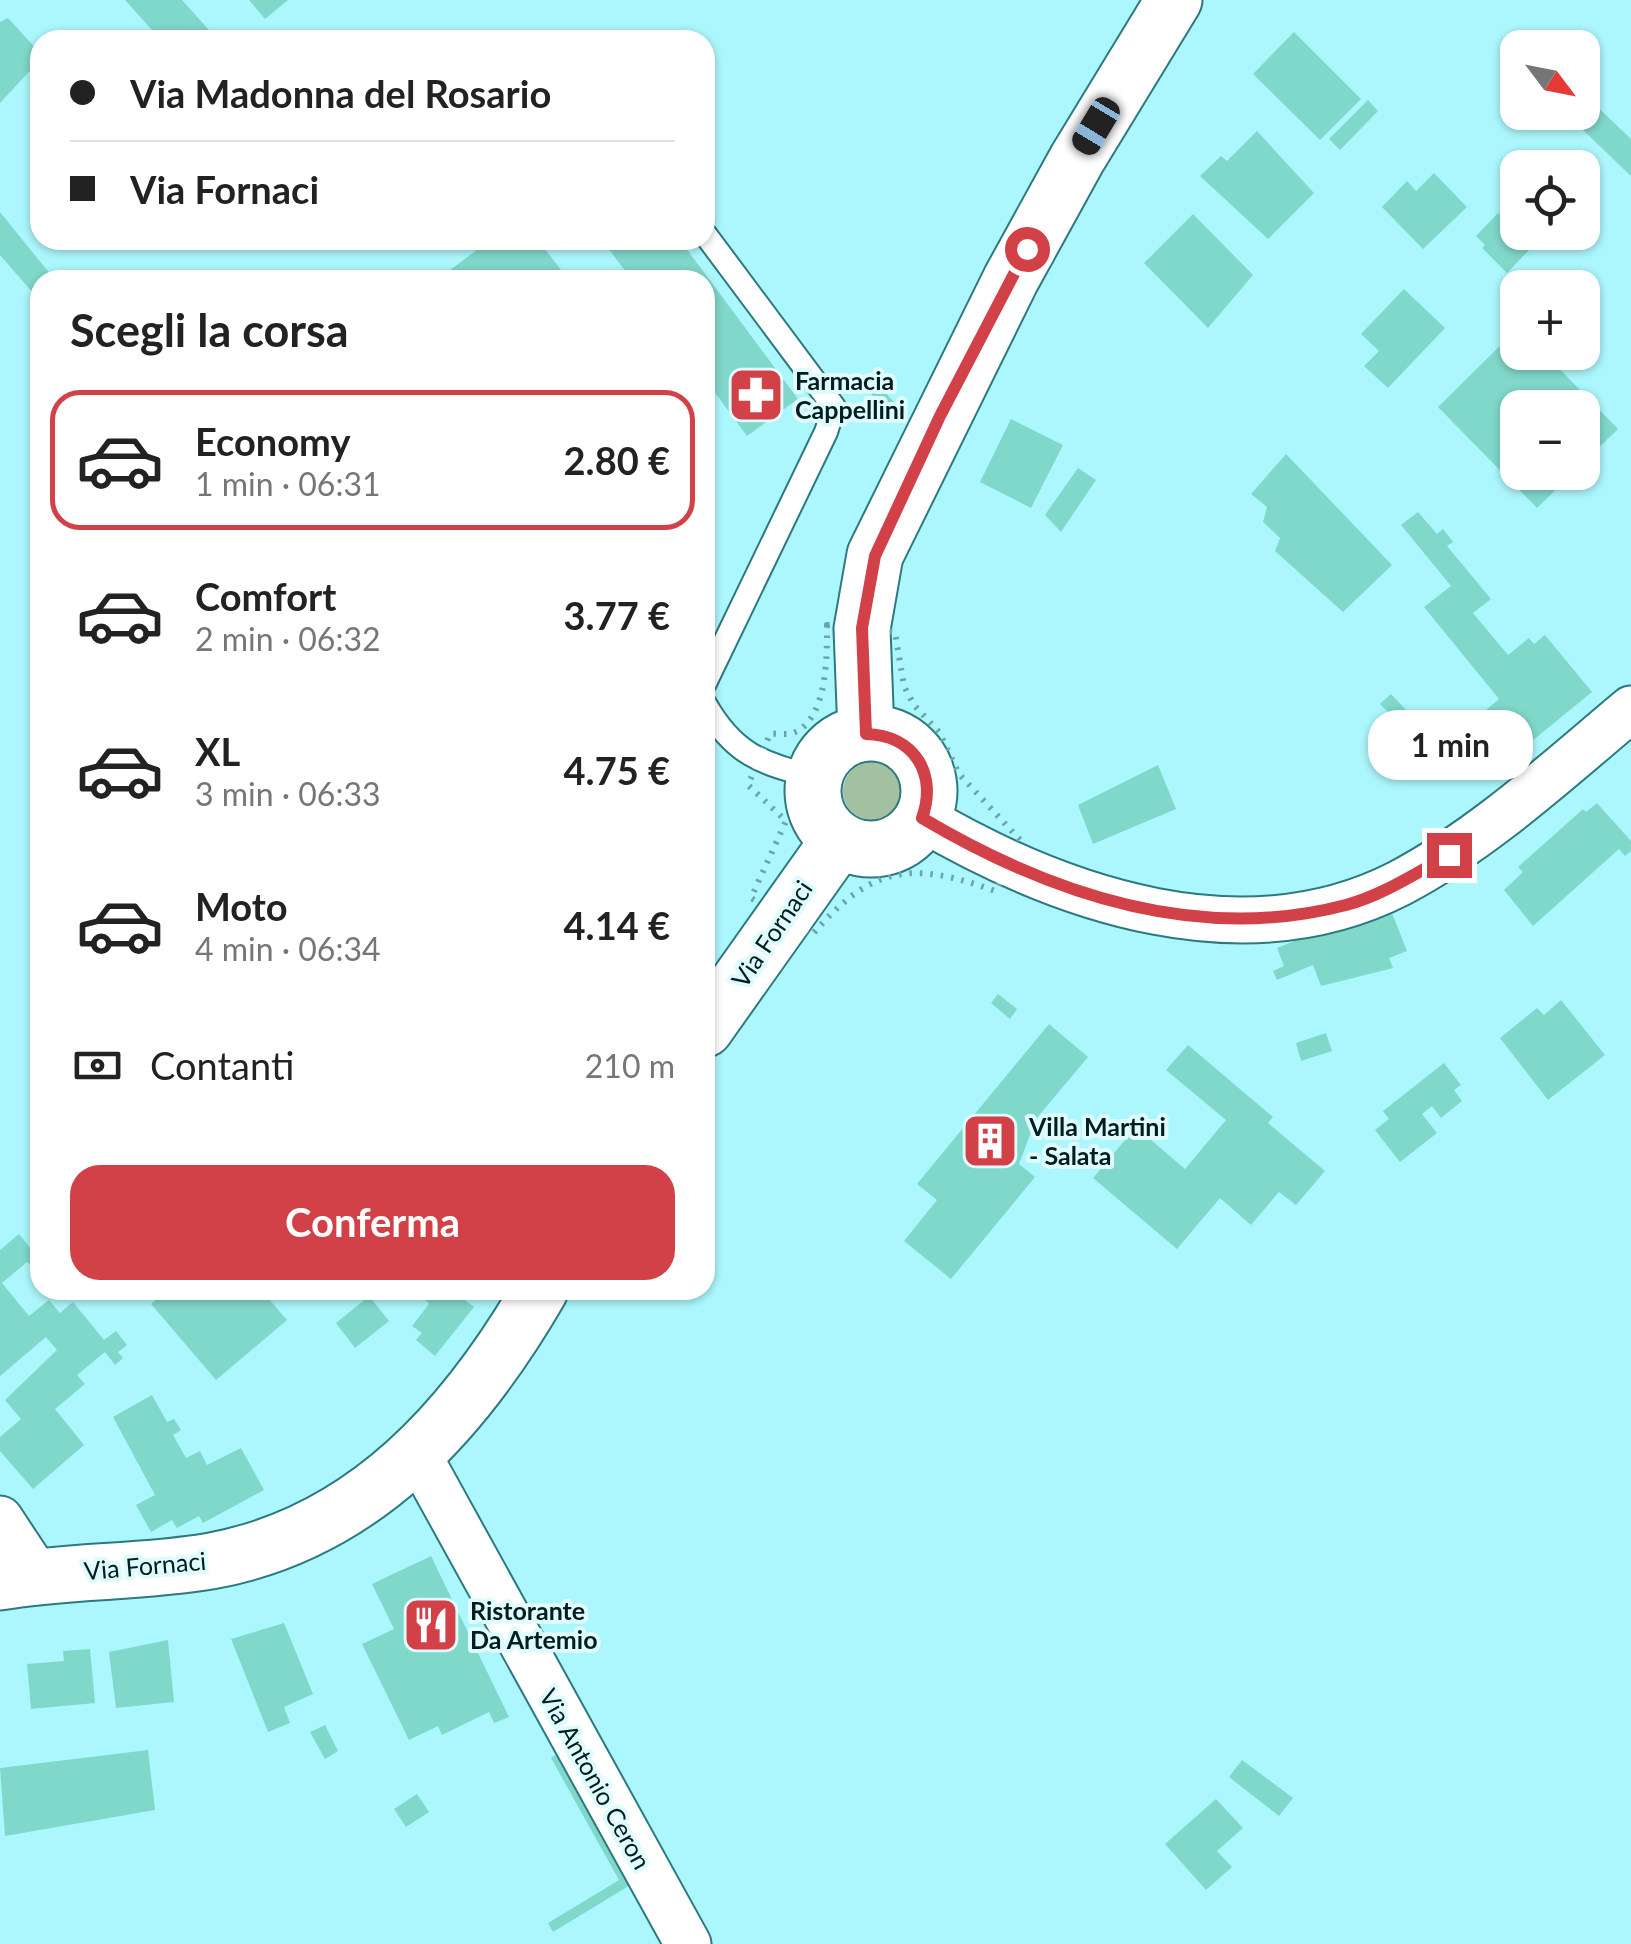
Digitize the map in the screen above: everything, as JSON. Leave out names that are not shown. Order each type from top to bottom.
[{"type":"street","points":[[866,734],[862,628],[875,556],[1010,279],[1076,159],[1174,0]]},
{"type":"street","points":[[922,818],[1056,886],[1134,910],[1234,919],[1296,915],[1348,904],[1449,855],[1631,708]]},
{"type":"street","points":[[866,734],[896,739],[919,759],[929,788],[922,818],[900,841],[885,847],[854,846],[839,840],[828,830],[814,804],[815,777],[829,751],[852,736],[866,734]]},
{"type":"street","name":"Via Fornaci","points":[[715,1015],[839,840]]},
{"type":"street","name":"Via Fornaci","points":[[18,1579],[229,1556],[293,1535],[372,1492],[418,1454],[471,1399],[527,1300]]},
{"type":"street","name":"Via Antonio Ceron","points":[[418,1454],[688,1944]]},
{"type":"street","points":[[0,1519],[18,1579]]},
{"type":"lane","points":[[715,247],[834,407],[826,432],[715,663]]},
{"type":"lane","points":[[715,718],[737,748],[758,761],[815,777]]},
{"type":"path","points":[[770,734],[790,734],[803,726],[817,703],[827,663],[827,624]]},
{"type":"path","points":[[895,632],[904,686],[914,706],[939,732],[960,774],[1022,842]]},
{"type":"path","points":[[748,786],[786,821],[751,898]]},
{"type":"path","points":[[812,935],[863,884],[888,877],[944,876],[995,891]]},
{"type":"green space","points":[[872,762],[893,770],[901,791],[893,812],[872,820],[851,812],[843,791],[851,770]]},
{"type":"building","points":[[125,0],[182,0],[209,30],[152,30]]},
{"type":"building","points":[[249,0],[288,0],[265,19]]},
{"type":"building","points":[[8,18],[30,42],[30,71],[0,103],[0,22]]},
{"type":"building","points":[[1294,32],[1361,99],[1320,140],[1253,74]]},
{"type":"building","points":[[1368,100],[1378,111],[1340,150],[1329,139]]},
{"type":"building","points":[[1600,109],[1631,139],[1631,176],[1583,130],[1600,130]]},
{"type":"building","points":[[1257,131],[1314,193],[1268,239],[1200,176],[1221,156],[1227,161]]},
{"type":"building","points":[[1434,173],[1467,207],[1423,249],[1382,207],[1407,181],[1416,191]]},
{"type":"building","points":[[0,212],[47,270],[30,270],[30,290],[0,255]]},
{"type":"building","points":[[1498,213],[1500,250],[1529,250],[1510,270],[1504,270],[1476,236]]},
{"type":"building","points":[[1193,214],[1253,275],[1208,328],[1144,263]]},
{"type":"building","points":[[477,250],[546,250],[561,270],[450,270]]},
{"type":"building","points":[[610,250],[687,250],[702,270],[624,270]]},
{"type":"building","points":[[715,287],[798,399],[747,436],[715,393]]},
{"type":"building","points":[[1404,289],[1445,328],[1388,388],[1364,366],[1379,351],[1361,334]]},
{"type":"building","points":[[1500,346],[1500,370],[1561,370],[1580,390],[1500,390],[1500,470],[1438,407]]},
{"type":"building","points":[[871,378],[898,406],[889,416],[864,385]]},
{"type":"building","points":[[1600,411],[1618,429],[1600,446]]},
{"type":"building","points":[[1011,419],[1063,445],[1031,508],[980,482]]},
{"type":"building","points":[[1286,454],[1392,565],[1343,612],[1275,551],[1280,538],[1263,522],[1267,507],[1251,494]]},
{"type":"building","points":[[1078,468],[1096,480],[1061,532],[1045,515]]},
{"type":"building","points":[[1519,490],[1556,490],[1537,508]]},
{"type":"building","points":[[1418,512],[1437,534],[1443,529],[1453,542],[1447,546],[1491,599],[1473,613],[1508,655],[1529,638],[1534,644],[1545,635],[1592,692],[1488,777],[1455,736],[1499,699],[1424,607],[1451,586],[1401,525]]},
{"type":"building","points":[[1391,694],[1410,714],[1400,724],[1380,704]]},
{"type":"building","points":[[1158,765],[1176,809],[1093,844],[1078,805]]},
{"type":"building","points":[[1597,803],[1631,841],[1631,851],[1625,856],[1619,849],[1533,926],[1504,890],[1523,872],[1518,867],[1583,809],[1586,812]]},
{"type":"building","points":[[1388,903],[1407,951],[1389,958],[1393,968],[1321,986],[1313,965],[1277,980],[1273,971],[1284,966],[1277,948]]},
{"type":"building","points":[[998,994],[1017,1009],[1010,1019],[991,1003]]},
{"type":"building","points":[[1561,1000],[1605,1055],[1548,1100],[1500,1038],[1537,1008],[1544,1015]]},
{"type":"building","name":"Villa Martini - Salata","points":[[1049,1024],[1088,1057],[1036,1119],[1019,1164],[1035,1177],[951,1279],[904,1241],[937,1200],[917,1184]]},
{"type":"building","points":[[1326,1033],[1332,1051],[1301,1061],[1296,1043]]},
{"type":"building","points":[[1188,1045],[1273,1117],[1268,1123],[1325,1171],[1296,1205],[1279,1192],[1251,1225],[1220,1198],[1177,1249],[1093,1178],[1136,1127],[1185,1169],[1226,1120],[1166,1070]]},
{"type":"building","points":[[1444,1063],[1461,1085],[1454,1090],[1462,1101],[1441,1118],[1432,1106],[1422,1114],[1437,1133],[1400,1162],[1375,1130],[1389,1119],[1383,1111]]},
{"type":"building","points":[[19,1234],[30,1248],[30,1265],[27,1262],[2,1283],[29,1316],[49,1300],[60,1313],[73,1302],[104,1340],[116,1331],[127,1345],[118,1352],[123,1358],[115,1365],[105,1352],[77,1375],[85,1384],[55,1409],[84,1445],[33,1489],[0,1451],[0,1437],[21,1419],[5,1400],[57,1350],[46,1337],[0,1376],[0,1250]]},
{"type":"building","points":[[156,1300],[270,1300],[287,1320],[216,1380],[151,1304]]},
{"type":"building","points":[[364,1300],[372,1300],[389,1321],[355,1348],[336,1323]]},
{"type":"building","points":[[426,1300],[465,1300],[474,1307],[435,1356],[416,1340],[422,1333],[412,1326],[429,1304]]},
{"type":"building","points":[[152,1395],[167,1422],[174,1419],[181,1430],[173,1435],[186,1458],[200,1451],[207,1465],[241,1448],[264,1490],[203,1523],[199,1516],[177,1528],[172,1520],[151,1532],[136,1505],[155,1495],[113,1417]]},
{"type":"building","points":[[431,1556],[509,1717],[494,1723],[489,1712],[442,1735],[438,1726],[409,1740],[362,1644],[394,1629],[372,1584]]},
{"type":"building","points":[[284,1623],[313,1694],[284,1707],[290,1723],[268,1732],[231,1639]]},
{"type":"building","points":[[168,1640],[174,1702],[116,1708],[109,1652]]},
{"type":"building","points":[[90,1649],[95,1703],[31,1709],[27,1664],[64,1661],[63,1651]]},
{"type":"building","points":[[325,1725],[338,1751],[325,1759],[310,1732]]},
{"type":"building","points":[[148,1750],[155,1810],[5,1836],[0,1768]]},
{"type":"building","points":[[559,1752],[632,1884],[553,1932],[548,1923],[619,1880],[551,1758]]},
{"type":"building","points":[[1242,1760],[1293,1798],[1279,1816],[1229,1777]]},
{"type":"building","points":[[417,1794],[429,1812],[406,1827],[394,1809]]},
{"type":"building","points":[[1216,1799],[1243,1828],[1217,1851],[1232,1867],[1206,1890],[1165,1844]]},
{"type":"place","name":"Farmacia Cappellini","points":[[756,395]]},
{"type":"place","name":"Villa Martini - Salata","points":[[990,1141]]},
{"type":"place","name":"Ristorante Da Artemio","points":[[431,1625]]},
{"type":"route","points":[[1027,249],[940,416],[875,556],[865,593],[862,628],[866,734],[896,739],[919,759],[929,788],[922,818],[1056,886],[1134,910],[1234,919],[1296,915],[1348,904],[1397,884],[1449,855]]}]
